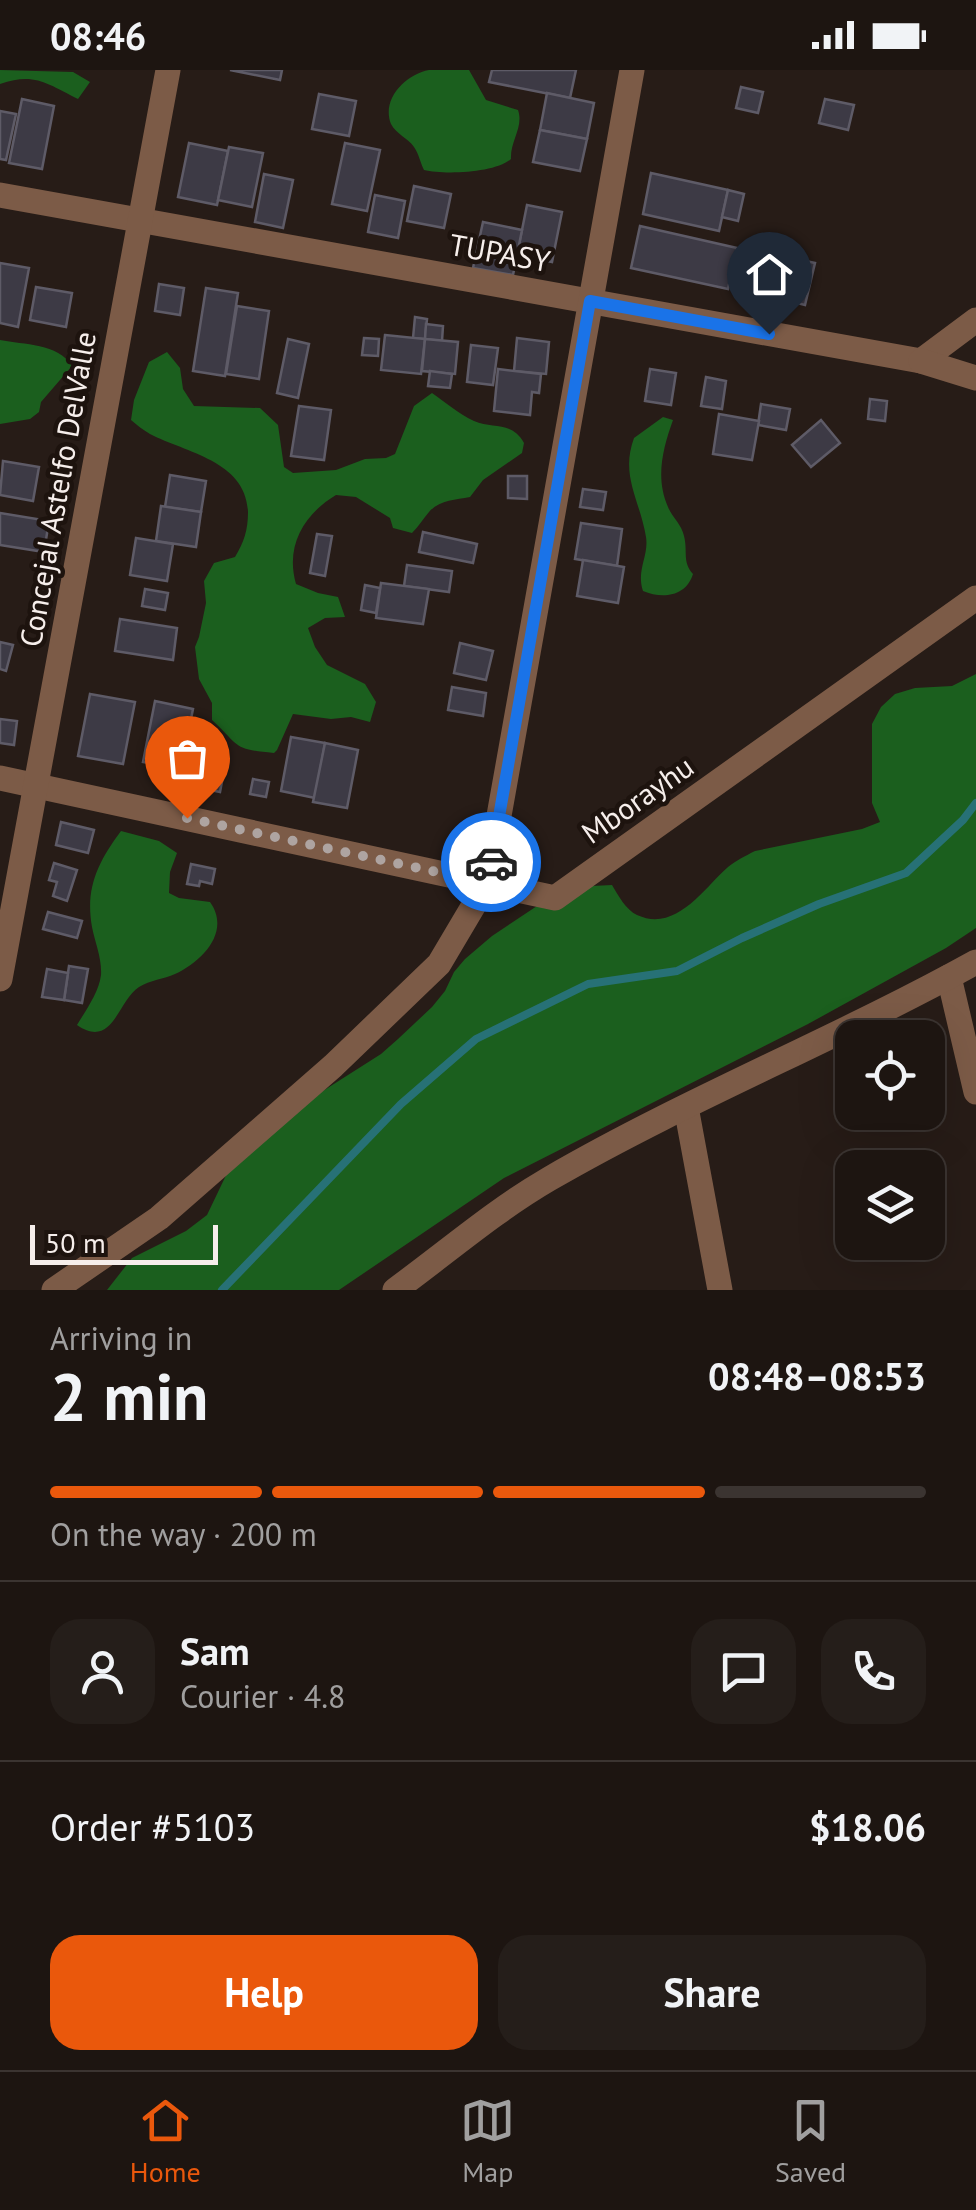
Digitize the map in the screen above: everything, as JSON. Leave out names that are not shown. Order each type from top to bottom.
[{"type":"street","name":"Concejal Astelfo DelValle","points":[[0,979],[168,70]]},
{"type":"street","points":[[54,1290],[159,1218],[333,1066],[439,964],[488,883],[632,70]]},
{"type":"street","name":"TUPASY","points":[[0,195],[920,362]]},
{"type":"street","points":[[920,362],[976,320]]},
{"type":"street","points":[[920,362],[976,378]]},
{"type":"street","name":"Mborayhu","points":[[0,778],[554,898],[976,598]]},
{"type":"street","points":[[394,1290],[425,1280],[477,1227],[548,1180],[976,962]]},
{"type":"street","points":[[949,977],[976,1092]]},
{"type":"street","points":[[686,1107],[720,1290]]},
{"type":"green space","points":[[0,70],[73,72],[90,82],[78,99],[32,80],[0,84]]},
{"type":"green space","points":[[429,70],[469,70],[486,100],[518,110],[511,159],[469,172],[424,170],[416,150],[391,124],[389,106],[404,82]]},
{"type":"green space","points":[[0,340],[49,349],[72,366],[30,419],[0,424]]},
{"type":"green space","points":[[167,352],[180,368],[183,389],[194,406],[260,408],[278,425],[284,467],[293,473],[336,470],[365,459],[395,454],[414,406],[432,393],[474,421],[514,431],[524,443],[522,453],[483,480],[470,497],[438,505],[412,533],[393,528],[390,518],[356,497],[336,495],[306,521],[295,544],[296,584],[338,597],[345,617],[325,618],[308,628],[327,665],[365,684],[376,702],[370,722],[351,717],[331,719],[293,714],[274,753],[238,745],[212,720],[212,703],[199,679],[195,647],[206,603],[204,581],[214,563],[235,557],[245,536],[248,512],[245,495],[226,470],[150,434],[131,420],[134,400],[149,362]]},
{"type":"green space","points":[[663,417],[673,420],[661,474],[664,496],[683,532],[686,561],[693,574],[679,592],[658,595],[643,591],[646,537],[629,464],[634,438]]},
{"type":"green space","points":[[976,674],[976,928],[808,1024],[504,1178],[339,1290],[107,1290],[132,1258],[186,1231],[207,1215],[230,1167],[304,1103],[381,1054],[432,1007],[454,972],[492,936],[537,906],[592,886],[612,885],[633,913],[651,919],[664,918],[688,906],[728,867],[755,851],[880,822],[872,803],[872,724],[881,707],[895,694],[915,688],[952,686]]},
{"type":"green space","points":[[121,831],[159,841],[177,853],[170,872],[169,893],[210,902],[216,913],[216,934],[195,961],[175,974],[139,987],[107,1027],[89,1031],[77,1025],[101,975],[90,900],[100,865]]},
{"type":"building","points":[[230,70],[282,70],[280,80]]},
{"type":"building","points":[[492,70],[576,70],[570,98],[489,82]]},
{"type":"building","points":[[741,87],[763,92],[758,113],[736,108]]},
{"type":"building","points":[[547,93],[594,103],[587,139],[540,130]]},
{"type":"building","points":[[319,94],[356,101],[349,136],[312,129]]},
{"type":"building","points":[[22,99],[54,106],[42,169],[9,163]]},
{"type":"building","points":[[825,99],[854,105],[848,130],[819,123]]},
{"type":"building","points":[[0,111],[16,114],[6,160],[0,159]]},
{"type":"building","points":[[540,130],[587,139],[580,171],[533,162]]},
{"type":"building","points":[[189,143],[228,151],[217,205],[178,197]]},
{"type":"building","points":[[345,143],[380,150],[367,211],[332,204]]},
{"type":"building","points":[[229,147],[263,153],[252,207],[218,200]]},
{"type":"building","points":[[651,173],[728,190],[719,231],[643,214]]},
{"type":"building","points":[[264,174],[293,180],[283,228],[255,222]]},
{"type":"building","points":[[414,186],[451,194],[444,228],[407,221]]},
{"type":"building","points":[[728,190],[744,194],[738,221],[722,217]]},
{"type":"building","points":[[375,195],[405,201],[398,238],[368,232]]},
{"type":"building","points":[[527,205],[562,212],[552,262],[517,255]]},
{"type":"building","points":[[483,222],[522,230],[513,275],[473,268]]},
{"type":"building","points":[[640,226],[737,248],[728,289],[631,268]]},
{"type":"building","points":[[769,253],[815,263],[805,305],[760,294]]},
{"type":"building","points":[[0,263],[29,268],[18,327],[0,323]]},
{"type":"building","points":[[159,284],[184,288],[180,315],[155,311]]},
{"type":"building","points":[[36,287],[72,293],[66,327],[30,320]]},
{"type":"building","points":[[206,288],[238,293],[225,376],[193,371]]},
{"type":"building","points":[[237,306],[269,311],[259,379],[226,374]]},
{"type":"building","points":[[415,317],[427,319],[425,339],[413,338]]},
{"type":"building","points":[[426,324],[443,326],[442,341],[425,339]]},
{"type":"building","points":[[385,335],[425,339],[421,374],[381,370]]},
{"type":"building","points":[[364,338],[379,339],[378,356],[362,355]]},
{"type":"building","points":[[517,338],[549,342],[546,374],[514,371]]},
{"type":"building","points":[[288,339],[309,344],[298,398],[277,393]]},
{"type":"building","points":[[425,339],[458,342],[455,374],[422,371]]},
{"type":"building","points":[[471,345],[498,348],[493,385],[467,382]]},
{"type":"building","points":[[498,369],[541,374],[539,393],[532,392],[530,415],[494,411]]},
{"type":"building","points":[[650,369],[676,373],[671,405],[645,401]]},
{"type":"building","points":[[430,371],[452,374],[450,388],[428,386]]},
{"type":"building","points":[[706,377],[726,381],[722,409],[701,406]]},
{"type":"building","points":[[870,399],[887,401],[885,421],[868,419]]},
{"type":"building","points":[[761,404],[790,409],[786,430],[758,425]]},
{"type":"building","points":[[299,406],[331,410],[324,460],[291,456]]},
{"type":"building","points":[[719,414],[759,421],[752,460],[713,454]]},
{"type":"building","points":[[821,420],[840,443],[811,467],[792,445]]},
{"type":"building","points":[[3,461],[39,467],[33,501],[0,495]]},
{"type":"building","points":[[170,475],[206,481],[201,512],[165,507]]},
{"type":"building","points":[[508,476],[527,476],[527,499],[508,498]]},
{"type":"building","points":[[583,489],[606,492],[603,510],[580,507]]},
{"type":"building","points":[[161,506],[201,512],[196,547],[156,541]]},
{"type":"building","points":[[0,513],[49,521],[44,552],[0,545]]},
{"type":"building","points":[[581,523],[622,529],[617,566],[575,559]]},
{"type":"building","points":[[423,532],[477,544],[473,563],[419,552]]},
{"type":"building","points":[[317,534],[332,536],[325,576],[310,573]]},
{"type":"building","points":[[136,538],[173,544],[167,581],[130,575]]},
{"type":"building","points":[[583,560],[624,567],[618,603],[577,596]]},
{"type":"building","points":[[407,565],[452,571],[449,592],[404,586]]},
{"type":"building","points":[[381,583],[429,589],[423,624],[376,618]]},
{"type":"building","points":[[365,585],[380,588],[376,613],[361,610]]},
{"type":"building","points":[[145,589],[168,593],[165,610],[142,606]]},
{"type":"building","points":[[120,619],[177,628],[173,660],[115,651]]},
{"type":"building","points":[[0,642],[13,645],[6,671],[0,669]]},
{"type":"building","points":[[460,643],[493,651],[486,680],[454,673]]},
{"type":"building","points":[[452,687],[486,693],[483,716],[448,710]]},
{"type":"building","points":[[90,694],[135,702],[123,764],[78,756]]},
{"type":"building","points":[[155,701],[193,709],[181,769],[143,762]]},
{"type":"building","points":[[0,719],[17,721],[14,745],[0,743]]},
{"type":"building","points":[[291,737],[325,743],[315,798],[281,791]]},
{"type":"building","points":[[325,743],[358,750],[347,808],[313,802]]},
{"type":"building","points":[[202,750],[227,755],[220,792],[195,787]]},
{"type":"building","points":[[253,779],[269,782],[266,797],[250,794]]},
{"type":"building","points":[[61,822],[94,830],[88,853],[56,845]]},
{"type":"building","points":[[54,863],[77,870],[67,901],[53,896],[57,882],[49,880]]},
{"type":"building","points":[[191,864],[215,869],[212,884],[187,884]]},
{"type":"building","points":[[48,912],[82,921],[77,938],[43,929]]},
{"type":"building","points":[[69,966],[88,969],[82,1003],[64,1000]]},
{"type":"building","points":[[47,969],[68,973],[64,1000],[42,997]]},
{"type":"waterway","points":[[222,1290],[401,1104],[476,1039],[588,984],[677,971],[819,904],[906,873],[976,803]]},
{"type":"way so far","points":[[187,818],[488,883],[491,862]]},
{"type":"route","points":[[491,862],[590,301],[769,334]]}]
